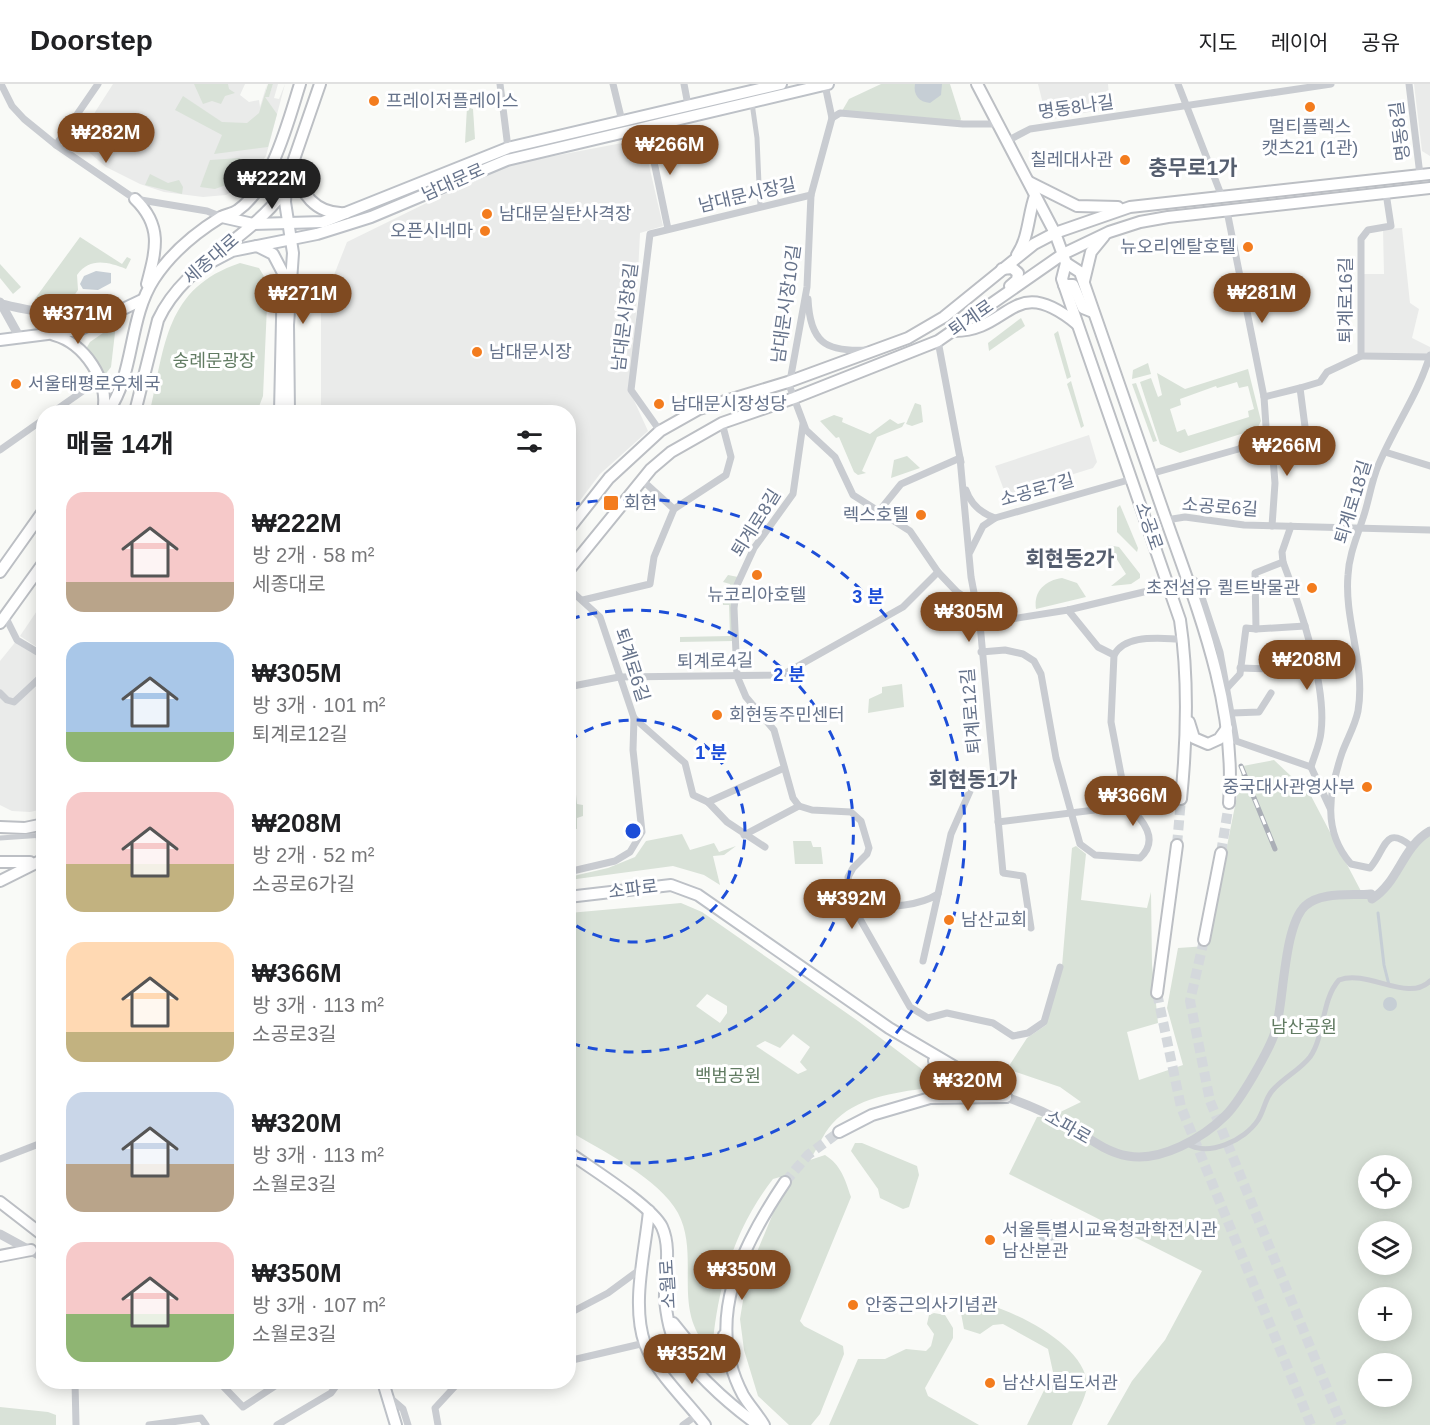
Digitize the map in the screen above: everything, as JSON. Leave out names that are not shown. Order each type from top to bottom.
[{"type":"main road","name":"세종대로","points":[[113,405],[129,362],[142,300],[167,260],[195,234],[222,216],[238,210],[266,179],[300,84]]},
{"type":"main road","name":"세종대로","points":[[139,405],[158,320],[171,296],[211,256],[270,210],[282,194],[311,116],[320,84]]},
{"type":"main road","name":"남대문로","points":[[222,216],[254,224],[290,225],[323,222],[508,148],[781,84]]},
{"type":"main road","points":[[752,103],[826,84]]},
{"type":"main road","name":"소공로","points":[[977,84],[1055,233],[1064,259],[1062,279],[1169,585],[1183,639],[1186,716],[1182,799]]},
{"type":"main road","name":"남대문로","points":[[190,277],[223,254],[317,234],[371,217],[507,160],[752,103]]},
{"type":"main road","points":[[291,112],[293,121],[297,125],[311,116]]},
{"type":"main road","points":[[294,165],[298,181],[310,202],[332,214],[346,213]]},
{"type":"main road","name":"퇴계로","points":[[576,520],[609,478],[660,432],[699,409],[789,382],[908,338],[944,317],[1034,244],[1055,233],[1130,207],[1425,174]]},
{"type":"main road","points":[[286,182],[285,202],[292,238],[289,405]]},
{"type":"main road","points":[[1029,182],[1077,206],[1130,207]]},
{"type":"main road","name":"퇴계로","points":[[576,561],[642,480],[671,452],[722,423],[794,398],[938,341],[988,306],[1107,232],[1140,222],[1430,188]]},
{"type":"main road","points":[[988,306],[993,297],[1017,280],[1016,269],[1005,267],[1025,240],[1029,212],[1035,196]]},
{"type":"main road","points":[[0,340],[54,335],[93,324],[142,300],[156,248],[150,216],[135,199]]},
{"type":"main road","points":[[1083,281],[1091,252],[1107,232]]},
{"type":"main road","points":[[257,246],[273,254],[283,273],[280,405]]},
{"type":"main road","name":"소공로","points":[[1064,259],[1080,272],[1188,580],[1222,692],[1227,728],[1229,803]]},
{"type":"main road","points":[[1064,285],[1073,285],[1083,308],[1093,312]]},
{"type":"main road","points":[[953,331],[978,329],[1008,309],[1031,301],[1048,304],[1078,324]]},
{"type":"main road","points":[[54,335],[71,341],[78,348],[100,379],[105,405]]},
{"type":"main road","points":[[0,572],[36,521]]},
{"type":"main road","points":[[3,620],[36,573]]},
{"type":"main road","points":[[1186,716],[1194,738],[1200,743],[1214,743],[1227,728]]},
{"type":"main road","points":[[0,827],[25,828],[36,826]]},
{"type":"main road","points":[[1157,993],[1177,845]]},
{"type":"main road","points":[[1204,940],[1221,853]]},
{"type":"main road","points":[[0,862],[36,861]]},
{"type":"main road","points":[[0,881],[36,863]]},
{"type":"main road","name":"소파로","points":[[576,896],[671,885],[698,896],[923,1050],[1006,1097]]},
{"type":"main road","points":[[923,1050],[943,1069],[946,1079],[942,1087],[930,1098]]},
{"type":"main road","points":[[839,1132],[873,1115],[930,1098],[1006,1097]]},
{"type":"main road","name":"소월로","points":[[576,1158],[649,1212],[661,1226],[666,1257],[665,1302],[670,1331],[697,1370],[741,1413],[758,1425]]},
{"type":"main road","points":[[669,1318],[702,1359],[716,1362],[721,1357],[727,1301],[741,1258],[763,1214],[785,1182]]},
{"type":"main road","points":[[0,1202],[36,1230]]},
{"type":"main road","points":[[649,1212],[638,1303],[645,1343],[656,1362],[705,1425]]},
{"type":"main road","points":[[0,1256],[30,1250]]},
{"type":"main road","points":[[645,1255],[656,1252],[666,1257]]},
{"type":"main road","points":[[726,1325],[733,1370],[744,1395],[764,1425]]},
{"type":"main road","points":[[385,1389],[396,1425]]},
{"type":"street","points":[[2,84],[12,106],[24,119],[56,146],[135,199],[207,211],[222,216]]},
{"type":"street","points":[[56,146],[98,84]]},
{"type":"street","points":[[500,84],[508,148]]},
{"type":"street","points":[[613,84],[622,121]]},
{"type":"street","points":[[684,84],[688,105]]},
{"type":"street","name":"남대문시장길","points":[[650,234],[811,195],[832,118],[826,84]]},
{"type":"street","points":[[1178,84],[1222,197]]},
{"type":"street","name":"명동8나길","points":[[1007,141],[1030,129],[1304,86],[1331,84]]},
{"type":"street","name":"명동8길","points":[[1409,84],[1425,174]]},
{"type":"street","points":[[752,103],[757,138],[760,207]]},
{"type":"street","points":[[832,118],[840,113],[963,124],[998,124]]},
{"type":"street","points":[[647,128],[668,229]]},
{"type":"street","name":"퇴계로16길","points":[[1361,356],[1361,239],[1368,231],[1391,226],[1386,194]]},
{"type":"street","name":"남대문시장10길","points":[[789,382],[807,287],[811,195]]},
{"type":"street","points":[[1227,211],[1264,397],[1267,441],[1274,447],[1307,442],[1300,388]]},
{"type":"street","name":"남대문시장8길","points":[[650,234],[631,390],[660,432]]},
{"type":"street","points":[[807,287],[811,324],[820,342],[839,350],[877,350]]},
{"type":"street","points":[[1,303],[52,315],[90,316],[142,300]]},
{"type":"street","points":[[1,303],[20,338]]},
{"type":"street","name":"퇴계로12길","points":[[938,341],[968,498],[983,514],[995,518]]},
{"type":"street","name":"퇴계로16길","points":[[1264,397],[1320,382],[1327,372],[1361,356],[1430,356]]},
{"type":"street","name":"퇴계로18길","points":[[1411,846],[1400,837],[1393,837],[1388,840],[1370,868],[1351,864],[1336,843],[1330,823],[1330,808],[1342,754],[1358,709],[1359,659],[1350,608],[1348,575],[1375,475],[1423,380],[1430,356]]},
{"type":"street","points":[[63,405],[100,379]]},
{"type":"street","points":[[789,382],[803,424],[835,457],[853,495],[910,531],[939,572],[957,592],[975,604]]},
{"type":"street","points":[[583,600],[650,584],[654,557],[674,508],[726,475],[730,457],[722,423]]},
{"type":"street","name":"퇴계로8길","points":[[799,806],[793,798],[774,730],[746,697],[737,676],[734,608],[737,585],[754,548],[793,494],[803,424]]},
{"type":"street","points":[[0,450],[36,425]]},
{"type":"street","name":"소공로","points":[[1150,474],[1267,441]]},
{"type":"street","name":"소공로6길","points":[[1272,526],[1274,447]]},
{"type":"street","points":[[1385,452],[1430,465]]},
{"type":"street","points":[[880,510],[901,484],[960,458]]},
{"type":"street","name":"퇴계로12길","points":[[960,458],[975,604],[980,624],[1003,873],[1023,876],[1031,928]]},
{"type":"street","name":"소공로7길","points":[[970,555],[983,526],[995,518],[1132,479]]},
{"type":"street","points":[[642,480],[674,508]]},
{"type":"street","name":"소공로6길","points":[[1166,520],[1185,517],[1272,526],[1430,530]]},
{"type":"street","points":[[1291,526],[1282,552],[1283,562],[1305,626],[1323,702],[1321,734],[1311,767],[1330,808]]},
{"type":"street","points":[[1256,629],[1255,573],[1283,562]]},
{"type":"street","name":"퇴계로4길","points":[[576,685],[619,677],[782,675],[903,607],[939,572]]},
{"type":"street","points":[[980,624],[1068,610],[1188,580],[1197,582],[1220,652],[1236,741],[1311,767]]},
{"type":"street","name":"퇴계로6길","points":[[576,594],[600,617],[633,718],[685,762],[693,795],[708,802],[727,822],[765,847]]},
{"type":"street","points":[[1068,610],[1098,647],[1114,656]]},
{"type":"street","points":[[3,620],[17,640],[36,651]]},
{"type":"street","points":[[1228,687],[1240,674],[1246,628],[1305,626]]},
{"type":"street","points":[[1070,813],[1080,844],[1095,855],[1140,858],[1149,849],[1144,820],[1127,806],[1111,722],[1114,656],[1117,649],[1130,641],[1183,639]]},
{"type":"street","name":"퇴계로12길","points":[[981,652],[1005,650],[1023,654],[1034,661],[1041,674],[1056,758],[1070,813]]},
{"type":"street","points":[[1240,668],[1270,669]]},
{"type":"street","points":[[0,693],[7,700],[14,702],[36,681]]},
{"type":"street","points":[[1232,713],[1259,712],[1271,693]]},
{"type":"street","points":[[576,870],[615,861],[630,852],[642,832],[633,750],[633,718]]},
{"type":"street","points":[[708,802],[784,768]]},
{"type":"street","points":[[923,961],[951,834],[974,782],[993,779]]},
{"type":"street","points":[[744,835],[799,806],[812,810],[851,812],[861,821],[869,848],[867,854],[853,868],[848,877],[852,905],[910,1007],[928,1018],[947,1013],[993,1023],[1013,1035],[1028,1033],[1044,1022],[1059,967]]},
{"type":"street","points":[[998,822],[1127,806]]},
{"type":"street","name":"소파로","points":[[1006,1097],[1062,1121],[1115,1153],[1141,1158],[1161,1154],[1186,1143],[1226,1115],[1275,1032],[1282,1002],[1291,932],[1306,905],[1328,896],[1371,894],[1372,899],[1388,886],[1411,846],[1430,831]]},
{"type":"street","points":[[0,838],[36,836]]},
{"type":"street","points":[[848,888],[865,903],[882,906],[926,902],[938,894]]},
{"type":"street","points":[[1186,1143],[1194,1148],[1212,1148],[1246,1135],[1259,1118],[1270,1092],[1310,1057],[1330,995],[1340,980],[1357,977],[1410,988],[1425,986],[1430,981]]},
{"type":"street","points":[[0,1159],[36,1145]]},
{"type":"street","points":[[0,1234],[36,1253]]},
{"type":"street","points":[[576,1310],[608,1293],[644,1267]]},
{"type":"street","points":[[576,1358],[645,1343]]},
{"type":"street","points":[[75,1389],[76,1425]]},
{"type":"street","points":[[226,1389],[243,1407],[270,1389]]},
{"type":"street","points":[[277,1425],[331,1393],[334,1389]]},
{"type":"street","points":[[438,1425],[435,1408],[453,1389]]},
{"type":"street","points":[[389,1397],[403,1409],[408,1425]]},
{"type":"street","points":[[683,1425],[698,1415]]},
{"type":"street","points":[[149,1425],[201,1418],[206,1425]]},
{"type":"shaded area","points":[[113,84],[245,84],[240,95],[249,102],[259,100],[260,107],[267,84],[265,95],[269,96],[273,84],[278,84],[274,98],[279,99],[285,84],[266,156],[247,182],[226,195],[203,197],[164,192],[140,184],[106,167],[83,147],[81,134]]},
{"type":"shaded area","points":[[915,84],[942,84],[941,95],[930,103],[923,101],[916,95]]},
{"type":"shaded area","points":[[1038,84],[1108,84],[1110,108],[1047,120]]},
{"type":"shaded area","points":[[1414,84],[1430,84],[1430,156],[1422,151]]},
{"type":"shaded area","name":"남대문시장","points":[[643,139],[663,226],[640,233],[632,396],[648,431],[600,474],[576,506],[576,405],[321,405],[321,308],[347,242],[502,166]]},
{"type":"shaded area","points":[[1402,228],[1410,303],[1419,309],[1412,338],[1430,347],[1430,355],[1361,356],[1361,274],[1384,274],[1383,229]]},
{"type":"shaded area","points":[[96,271],[111,273],[111,283],[98,290],[83,289],[80,284],[84,276]]},
{"type":"shaded area","points":[[1089,435],[1097,462],[1093,468],[1010,494],[1005,493],[995,466]]},
{"type":"shaded area","points":[[36,612],[36,646],[20,636]]},
{"type":"shaded area","points":[[17,640],[36,652],[36,811],[30,812],[12,811],[0,805],[0,661]]},
{"type":"shaded area","points":[[1390,997],[1395,999],[1397,1004],[1395,1009],[1390,1011],[1385,1009],[1383,1004],[1385,999]]},
{"type":"shaded area","points":[[1050,1219],[1059,1223],[1063,1232],[1059,1241],[1050,1245],[1041,1241],[1037,1232],[1041,1223]]},
{"type":"green space","points":[[194,84],[228,84],[229,89],[235,93],[225,96],[221,104],[212,101],[203,104]]},
{"type":"green space","points":[[268,84],[273,84],[269,97],[265,97],[277,114],[268,147],[214,154],[222,135],[175,110],[183,96],[222,122],[247,123],[259,113]]},
{"type":"green space","points":[[881,84],[950,84],[961,119],[960,121],[842,111],[849,99]]},
{"type":"green space","points":[[467,107],[473,109],[475,139],[465,143]]},
{"type":"green space","points":[[240,158],[244,170],[240,180],[215,189],[200,187],[210,160]]},
{"type":"green space","points":[[150,174],[168,183],[179,180],[183,187],[182,194],[145,185]]},
{"type":"green space","points":[[80,237],[122,264],[127,257],[131,259],[126,269],[113,264],[93,263],[77,275],[78,290],[69,303],[47,306],[34,300]]},
{"type":"green space","name":"숭례문광장","points":[[240,263],[259,268],[268,283],[263,396],[260,405],[151,405],[165,342],[172,322],[196,288],[215,274]]},
{"type":"green space","points":[[0,264],[21,287],[13,294],[0,278]]},
{"type":"green space","points":[[1021,318],[1025,326],[989,351],[988,343]]},
{"type":"green space","points":[[116,324],[111,367],[104,376],[86,349],[90,342]]},
{"type":"green space","points":[[1058,331],[1071,377],[1067,379],[1054,334]]},
{"type":"green space","points":[[1148,363],[1151,374],[1132,379],[1133,370]]},
{"type":"green space","points":[[1248,369],[1261,421],[1257,429],[1180,453],[1160,444],[1140,382],[1151,378],[1158,397],[1162,395],[1157,373],[1185,389]],"holes":[[[1237,382],[1239,388],[1248,386],[1254,409],[1248,411],[1249,417],[1188,436],[1185,429],[1177,432],[1170,409],[1181,405],[1180,399],[1216,386],[1217,388]]]},
{"type":"green space","points":[[1071,381],[1084,426],[1081,428],[1067,384]]},
{"type":"green space","points":[[1136,383],[1157,441],[1153,442],[1132,384]]},
{"type":"green space","points":[[915,403],[921,405],[923,422],[912,426],[906,424]]},
{"type":"green space","points":[[834,415],[843,418],[842,422],[870,434],[890,419],[898,424],[905,422],[902,427],[877,437],[862,471],[866,473],[858,475],[854,472],[839,437],[836,438],[820,421]]},
{"type":"green space","points":[[907,456],[920,468],[891,478],[894,460]]},
{"type":"green space","points":[[1120,505],[1138,548],[1137,552],[1117,532],[1117,508]]},
{"type":"green space","points":[[1108,545],[1119,547],[1140,574],[1140,578],[1131,584],[1111,586],[1126,574]]},
{"type":"green space","points":[[728,575],[738,577],[734,641],[680,642],[680,637],[730,636],[729,605],[723,605],[723,600],[730,598],[730,584],[723,582]]},
{"type":"green space","points":[[1062,578],[1077,583],[1086,597],[1036,609],[1037,597],[1042,588],[1051,581]]},
{"type":"green space","points":[[902,684],[904,707],[868,713],[869,699],[882,693],[882,687]]},
{"type":"green space","name":"남산공원","points":[[1274,760],[1310,794],[1363,895],[1372,899],[1430,831],[1430,1425],[1107,1425],[1132,1381],[1165,1340],[1202,1271],[1009,1174],[1037,1117],[1052,1116],[1081,1102],[1060,1087],[1007,1069],[1027,1038],[1046,1025],[1062,966],[1072,848],[1076,846],[1086,854],[1081,900],[1147,908],[1151,892],[1152,965],[1158,1023],[1127,1032],[1139,1080],[1183,1065],[1167,1008],[1178,948],[1207,946],[1243,766]]},
{"type":"green space","points":[[576,794],[577,804],[583,805],[583,816],[577,818],[577,829]]},
{"type":"green space","points":[[682,834],[690,850],[714,843],[719,852],[736,846],[724,855],[713,856],[720,885],[704,875],[673,866],[576,879],[576,875],[608,868],[635,857],[646,841]]},
{"type":"green space","points":[[793,841],[811,841],[813,847],[821,847],[823,864],[795,864]]},
{"type":"green space","name":"백범공원","points":[[681,903],[702,912],[858,1021],[923,1070],[927,1088],[876,1098],[852,1108],[832,1124],[810,1160],[825,1155],[835,1163],[842,1173],[851,1197],[800,1321],[804,1326],[843,1346],[844,1354],[820,1414],[811,1425],[789,1425],[758,1396],[744,1350],[740,1319],[747,1276],[779,1199],[791,1184],[780,1177],[773,1179],[749,1216],[731,1256],[725,1276],[713,1341],[705,1344],[690,1313],[687,1246],[678,1213],[658,1188],[576,1135],[576,912]],"holes":[[[707,994],[727,1006],[727,1013],[720,1023],[696,1006]],[[793,1034],[810,1047],[800,1062],[807,1070],[798,1074],[756,1046],[765,1041],[780,1048]]]},
{"type":"green space","points":[[855,1143],[862,1143],[917,1166],[919,1175],[909,1207],[903,1209],[880,1198],[878,1189],[851,1151]]},
{"type":"green space","points":[[965,1300],[999,1308],[1019,1317],[1058,1340],[1073,1355],[1083,1370],[1087,1386],[1072,1425],[1027,1425],[1053,1372],[1048,1349],[1003,1324],[993,1325],[980,1334],[964,1329],[960,1308]]},
{"type":"green space","points":[[934,1313],[945,1315],[953,1328],[953,1338],[925,1388],[928,1396],[979,1425],[829,1425],[858,1359],[885,1359],[906,1349],[926,1351],[931,1346],[934,1334],[927,1324],[929,1315]]},
{"type":"green space","points":[[0,1407],[48,1412],[56,1415],[56,1425],[0,1425]]},
{"type":"waterway","points":[[1378,913],[1384,965],[1389,985]]},
{"type":"tunnel","points":[[1177,845],[1181,799]]},
{"type":"tunnel","points":[[1221,853],[1229,803]]},
{"type":"tunnel","points":[[1204,940],[1190,1001],[1210,1101],[1342,1425]]},
{"type":"tunnel","points":[[1157,993],[1181,1107],[1311,1425]]},
{"type":"tunnel","points":[[785,1182],[808,1155],[839,1132]]},
{"type":"railway","points":[[1241,766],[1275,849]]},
{"type":"place","name":"프레이저플레이스","points":[[374,101]]},
{"type":"place","name":"멀티플렉스 캣츠21 (1관)","points":[[1310,107]]},
{"type":"place","name":"칠레대사관","points":[[1125,160]]},
{"type":"place","name":"남대문실탄사격장","points":[[487,214]]},
{"type":"place","name":"오픈시네마","points":[[485,231]]},
{"type":"place","name":"뉴오리엔탈호텔","points":[[1248,247]]},
{"type":"place","name":"남대문시장","points":[[477,352]]},
{"type":"place","name":"서울태평로우체국","points":[[16,384]]},
{"type":"place","name":"남대문시장성당","points":[[659,404]]},
{"type":"place","name":"회현","points":[[611,503]]},
{"type":"place","name":"렉스호텔","points":[[921,515]]},
{"type":"place","name":"뉴코리아호텔","points":[[757,575]]},
{"type":"place","name":"초전섬유 퀼트박물관","points":[[1312,588]]},
{"type":"place","name":"회현동주민센터","points":[[717,715]]},
{"type":"place","name":"중국대사관영사부","points":[[1367,787]]},
{"type":"place","name":"남산교회","points":[[949,920]]},
{"type":"place","name":"서울특별시교육청과학전시관 남산분관","points":[[990,1240]]},
{"type":"place","name":"안중근의사기념관","points":[[853,1305]]},
{"type":"place","name":"남산시립도서관","points":[[990,1383]]},
{"type":"district","name":"충무로1가","points":[[1193,168]]},
{"type":"district","name":"회현동2가","points":[[1070,559]]},
{"type":"district","name":"회현동1가","points":[[973,780]]}]
